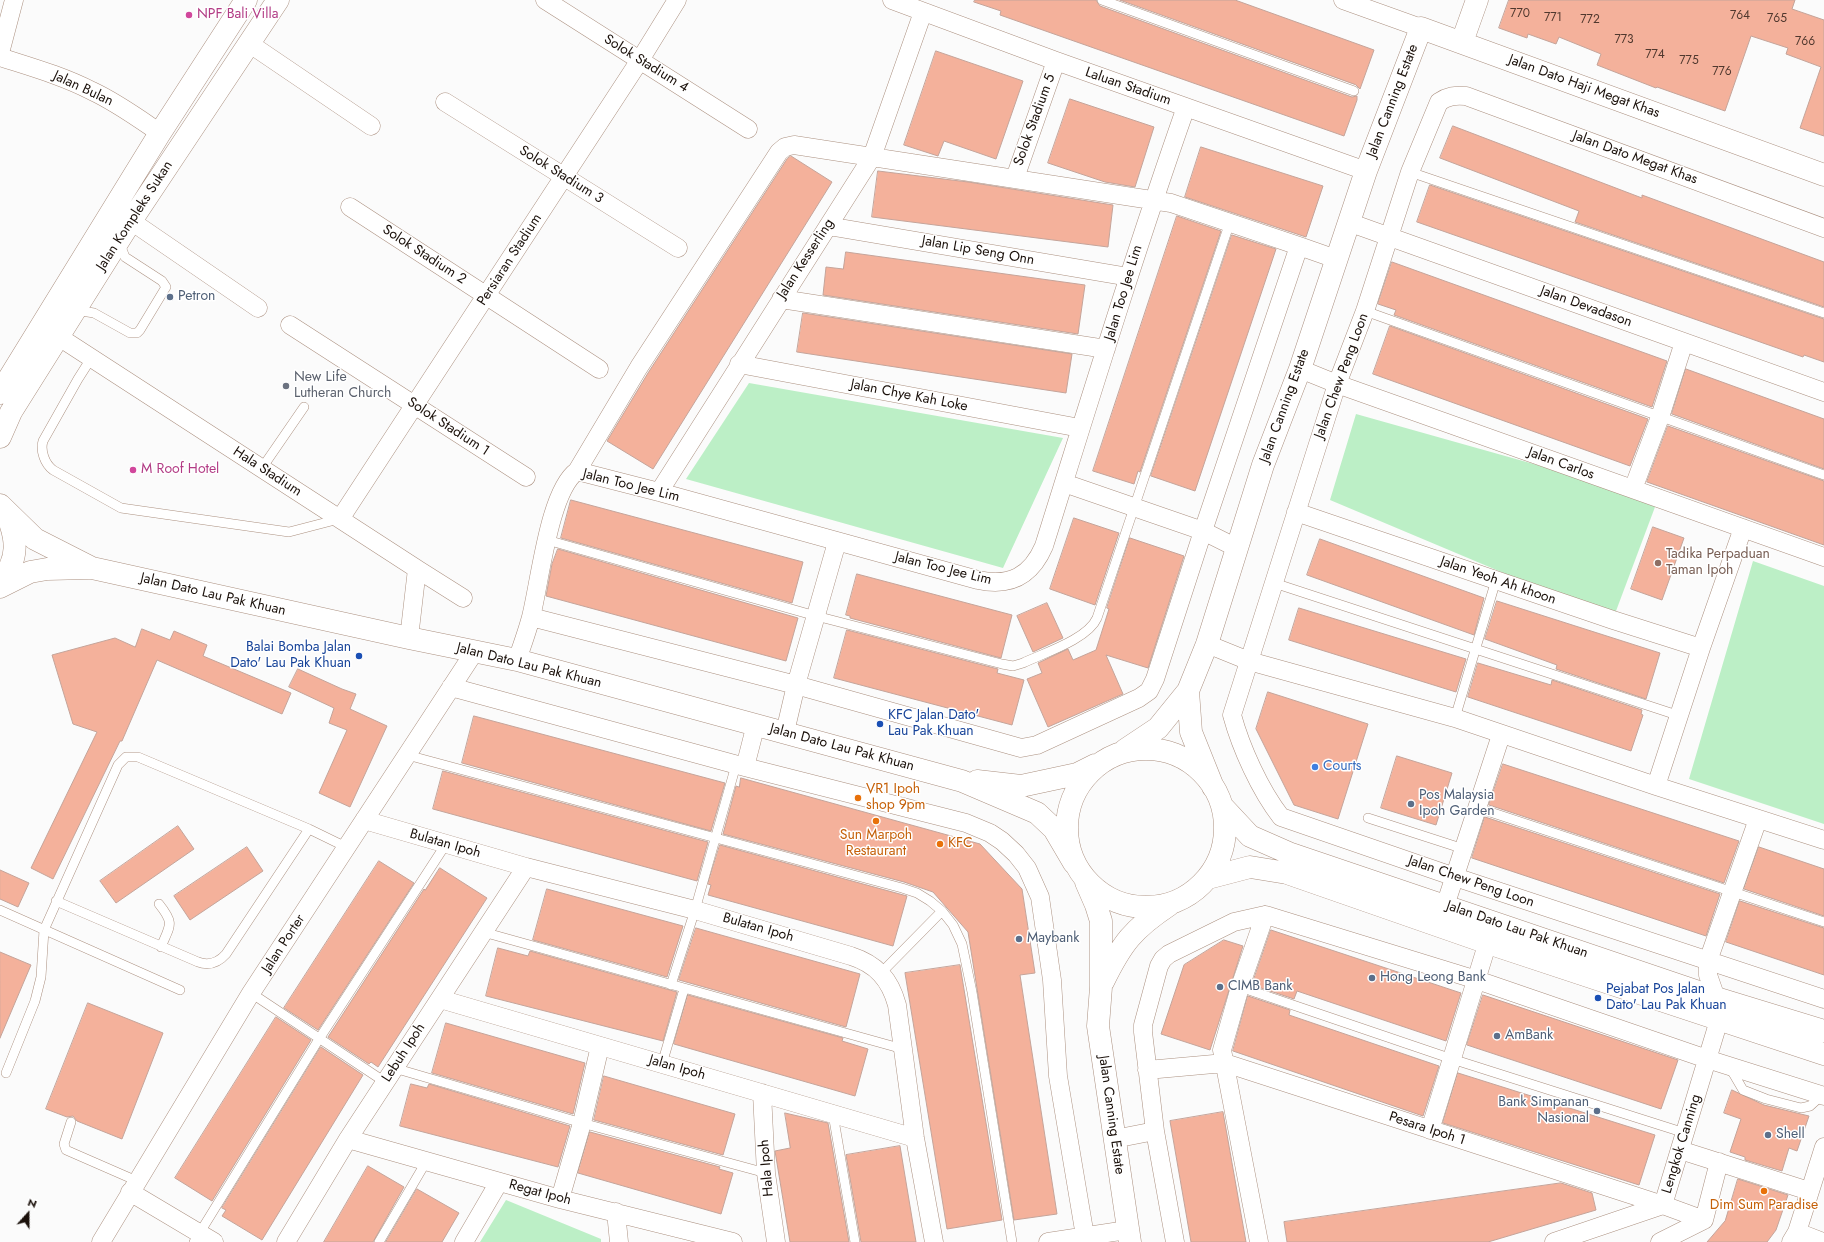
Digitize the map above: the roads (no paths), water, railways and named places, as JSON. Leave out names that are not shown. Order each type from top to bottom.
[{"type":"main road","name":"Jalan Kompleks Sukan","points":[[0,393],[160,133],[246,0]]},
{"type":"main road","name":"Jalan Kompleks Sukan","points":[[0,437],[12,412],[131,221],[278,0]]},
{"type":"main road","points":[[1462,42],[1477,0]]},
{"type":"main road","name":"Jalan Dato Haji Megat Khas","points":[[1422,28],[1824,175]]},
{"type":"main road","name":"Jalan Canning Estate","points":[[1213,787],[1191,732],[1188,691],[1207,644],[1263,465],[1300,368],[1366,171],[1422,28]]},
{"type":"main road","points":[[3,508],[35,539],[92,568]]},
{"type":"main road","points":[[0,582],[8,573],[15,553],[14,532],[3,508]]},
{"type":"main road","points":[[0,587],[30,572],[47,569],[92,568]]},
{"type":"main road","name":"Jalan Dato Lau Pak Khuan","points":[[92,568],[409,638],[517,660],[962,781],[1037,813],[1054,829],[1080,871]]},
{"type":"main road","points":[[1112,757],[1147,749],[1173,754],[1196,767],[1213,787],[1222,806],[1226,831],[1220,856],[1208,878],[1192,893],[1173,903],[1149,907],[1125,904],[1103,895],[1080,871],[1067,841],[1067,818],[1073,796],[1085,776],[1112,757],[1158,728],[1188,691]]},
{"type":"main road","name":"Jalan Dato Lau Pak Khuan","points":[[962,781],[982,780],[1021,786],[1077,774],[1112,757]]},
{"type":"main road","name":"Jalan Dato Lau Pak Khuan","points":[[1222,806],[1250,836],[1291,854],[1716,998],[1824,1031]]},
{"type":"main road","name":"Jalan Dato Lau Pak Khuan","points":[[1208,878],[1250,867],[1287,873],[1488,943],[1824,1054]]},
{"type":"main road","name":"Jalan Canning Estate","points":[[1080,871],[1096,905],[1101,921],[1101,987],[1098,1026],[1128,1236]]},
{"type":"main road","name":"Jalan Canning Estate","points":[[1101,987],[1120,950],[1136,929],[1148,919],[1173,903]]},
{"type":"street","points":[[0,53],[14,0]]},
{"type":"street","name":"Solok Stadium 4","points":[[545,0],[748,129]]},
{"type":"street","name":"Persiaran Stadium","points":[[340,519],[640,60],[677,0]]},
{"type":"street","name":"Laluan Stadium","points":[[892,0],[1056,61],[1366,171]]},
{"type":"street","name":"Jalan Dato Haji Megat Khas","points":[[1343,0],[1422,28]]},
{"type":"street","name":"Jalan Kesserling","points":[[659,492],[780,299],[872,157],[923,12]]},
{"type":"street","points":[[250,44],[371,126]]},
{"type":"street","name":"Jalan Bulan","points":[[0,57],[58,77],[92,91],[124,109],[160,133]]},
{"type":"street","name":"Solok Stadium 5","points":[[1014,178],[1056,61]]},
{"type":"street","name":"Jalan Dato Megat Khas","points":[[1446,97],[1455,95],[1466,96],[1824,228]]},
{"type":"street","name":"Jalan Chew Peng Loon","points":[[1446,97],[1439,102],[1434,109],[1410,172],[1365,311],[1336,384],[1232,716],[1236,730],[1268,800],[1281,817],[1455,877],[1824,999]]},
{"type":"street","name":"Solok Stadium 3","points":[[445,102],[678,248]]},
{"type":"street","name":"Jalan Too Jee Lim","points":[[517,660],[531,617],[547,540],[561,492],[572,475],[577,471],[659,492],[978,580],[1003,582],[1026,572],[1039,557],[1064,483],[1080,428],[1153,201],[1186,107]]},
{"type":"street","points":[[577,471],[639,367],[782,149],[789,145],[1171,203],[1336,259]]},
{"type":"street","name":"Solok Stadium 2","points":[[350,207],[599,369]]},
{"type":"street","points":[[131,221],[258,308]]},
{"type":"street","name":"Jalan Devadason","points":[[1348,222],[1824,392]]},
{"type":"street","name":"Jalan Lip Seng Onn","points":[[828,226],[1129,277]]},
{"type":"street","points":[[531,617],[796,684],[1015,747],[1026,748],[1037,745],[1139,698],[1149,691],[1155,680],[1203,531],[1299,246]]},
{"type":"street","points":[[780,299],[1106,349]]},
{"type":"street","name":"Solok Stadium 1","points":[[290,325],[526,477]]},
{"type":"street","name":"Hala Stadium","points":[[59,336],[463,598]]},
{"type":"street","points":[[1633,489],[1660,417],[1684,342]]},
{"type":"street","name":"Jalan Chye Kah Loke","points":[[739,364],[1080,428]]},
{"type":"street","name":"Jalan Carlos","points":[[1300,368],[1336,384],[1824,557]]},
{"type":"street","points":[[1064,483],[1203,531],[1237,548]]},
{"type":"street","name":"Jalan Yeoh Ah khoon","points":[[1296,512],[1701,648]]},
{"type":"street","points":[[1656,786],[1701,648],[1743,528]]},
{"type":"street","points":[[785,732],[796,684],[837,542]]},
{"type":"street","points":[[409,638],[417,569]]},
{"type":"street","points":[[1207,644],[1249,660],[1455,718],[1656,786],[1824,840]]},
{"type":"street","name":"Jalan Porter","points":[[101,1242],[251,993],[475,651]]},
{"type":"street","points":[[451,687],[740,766],[966,823],[990,833],[1002,841],[1016,854],[1026,868],[1040,897],[1043,911],[1052,980],[1058,1076],[1086,1240]]},
{"type":"street","points":[[740,766],[756,724]]},
{"type":"street","points":[[1430,1130],[1490,935],[1485,925],[1445,906],[1501,734]]},
{"type":"street","points":[[1716,998],[1708,975],[1708,961],[1758,819]]},
{"type":"street","name":"Bulatan Ipoh","points":[[364,820],[526,867],[695,910],[863,960],[881,973],[894,993],[915,1138],[934,1242]]},
{"type":"street","name":"Lebuh Ipoh","points":[[286,1242],[348,1139],[526,867]]},
{"type":"street","points":[[1259,1242],[1222,1050],[1240,987],[1265,915]]},
{"type":"street","points":[[1175,1242],[1155,1131],[1143,1032],[1143,1025],[1159,966],[1163,959],[1169,954],[1234,922],[1265,915],[1476,980],[1707,1059],[1823,1096]]},
{"type":"street","name":"Lengkok Canning","points":[[1554,1242],[1663,1205],[1722,1008],[1718,1003],[1699,996],[1691,989]]},
{"type":"street","name":"Jalan Ipoh","points":[[440,999],[915,1138]]},
{"type":"street","points":[[560,1199],[582,1123],[600,1046]]},
{"type":"street","name":"Pesara Ipoh 1","points":[[1147,1070],[1224,1064],[1663,1205],[1704,1220]]},
{"type":"street","name":"Hala Ipoh","points":[[762,1093],[766,1173],[776,1242]]},
{"type":"street","points":[[1114,1139],[1155,1131]]},
{"type":"street","name":"Regat Ipoh","points":[[348,1139],[560,1199],[616,1212],[698,1237],[733,1242]]},
{"type":"street","points":[[1682,1142],[1719,1162],[1809,1191]]},
{"type":"street","points":[[1823,1242],[1794,1237],[1809,1191],[1820,1172],[1824,1147]]},
{"type":"street","points":[[1660,1242],[1704,1220],[1719,1162]]},
{"type":"street","points":[[464,1242],[499,1182]]},
{"type":"street","points":[[134,1186],[203,1239]]},
{"type":"street","points":[[616,1212],[619,1242]]},
{"type":"street","points":[[1048,1242],[1128,1236]]},
{"type":"lane","points":[[1102,0],[1354,92]]},
{"type":"lane","points":[[1410,172],[1824,312]]},
{"type":"lane","points":[[547,540],[816,616],[1013,666],[1023,663],[1081,636],[1095,624],[1230,222]]},
{"type":"lane","points":[[75,310],[94,313],[130,333],[137,333],[140,330],[166,287],[162,281],[125,257],[119,240]]},
{"type":"lane","points":[[1365,311],[1824,475]]},
{"type":"lane","points":[[92,357],[43,442],[42,453],[53,470],[121,508],[289,532],[340,519]]},
{"type":"lane","points":[[262,468],[304,407]]},
{"type":"lane","points":[[1455,718],[1496,580]]},
{"type":"lane","points":[[1274,583],[1680,716]]},
{"type":"lane","points":[[407,755],[917,893],[930,901],[942,911],[953,925],[962,944],[972,992],[1012,1242]]},
{"type":"lane","points":[[6,1073],[35,1001],[40,983],[44,930],[118,765],[126,757],[138,757],[309,829],[346,847]]},
{"type":"lane","points":[[671,985],[716,838],[740,766]]},
{"type":"lane","points":[[1478,808],[1824,922]]},
{"type":"lane","points":[[1368,818],[1464,849]]},
{"type":"lane","points":[[56,901],[204,964],[216,962],[222,959],[309,829]]},
{"type":"lane","points":[[203,1239],[319,1039],[446,844]]},
{"type":"lane","points":[[159,904],[170,918],[170,923],[161,947]]},
{"type":"lane","points":[[0,910],[180,990]]},
{"type":"lane","points":[[881,973],[942,911]]},
{"type":"lane","points":[[483,932],[903,1049]]},
{"type":"lane","points":[[1240,987],[1452,1059],[1682,1142]]},
{"type":"lane","points":[[662,1064],[684,988]]},
{"type":"lane","points":[[251,993],[319,1039],[390,1075],[582,1123],[766,1173]]},
{"type":"lane","points":[[833,1114],[855,1242]]},
{"type":"lane","points":[[71,1122],[64,1144],[66,1150],[134,1186]]},
{"type":"lane","points":[[379,1242],[426,1162]]},
{"type":"place","name":"NPF Bali Villa","points":[[189,15]]},
{"type":"place","name":"Petron","points":[[170,297]]},
{"type":"place","name":"New Life Lutheran Church","points":[[286,386]]},
{"type":"place","name":"M Roof Hotel","points":[[133,470]]},
{"type":"place","name":"Tadika Perpaduan Taman Ipoh","points":[[1658,563]]},
{"type":"place","name":"Balai Bomba Jalan Dato' Lau Pak Khuan","points":[[359,656]]},
{"type":"place","name":"KFC Jalan Dato' Lau Pak Khuan","points":[[880,724]]},
{"type":"place","name":"Courts","points":[[1315,767]]},
{"type":"place","name":"VR1 Ipoh shop 9pm","points":[[858,798]]},
{"type":"place","name":"Pos Malaysia Ipoh Garden","points":[[1411,804]]},
{"type":"place","name":"Sun Marpoh Restaurant","points":[[876,821]]},
{"type":"place","name":"KFC","points":[[940,844]]},
{"type":"place","name":"Maybank","points":[[1019,939]]},
{"type":"place","name":"Hong Leong Bank","points":[[1372,978]]},
{"type":"place","name":"CIMB Bank","points":[[1220,987]]},
{"type":"place","name":"Pejabat Pos Jalan Dato' Lau Pak Khuan","points":[[1598,998]]},
{"type":"place","name":"AmBank","points":[[1497,1036]]},
{"type":"place","name":"Bank Simpanan Nasional","points":[[1597,1111]]},
{"type":"place","name":"Shell","points":[[1768,1135]]},
{"type":"place","name":"Dim Sum Paradise","points":[[1764,1191]]}]
